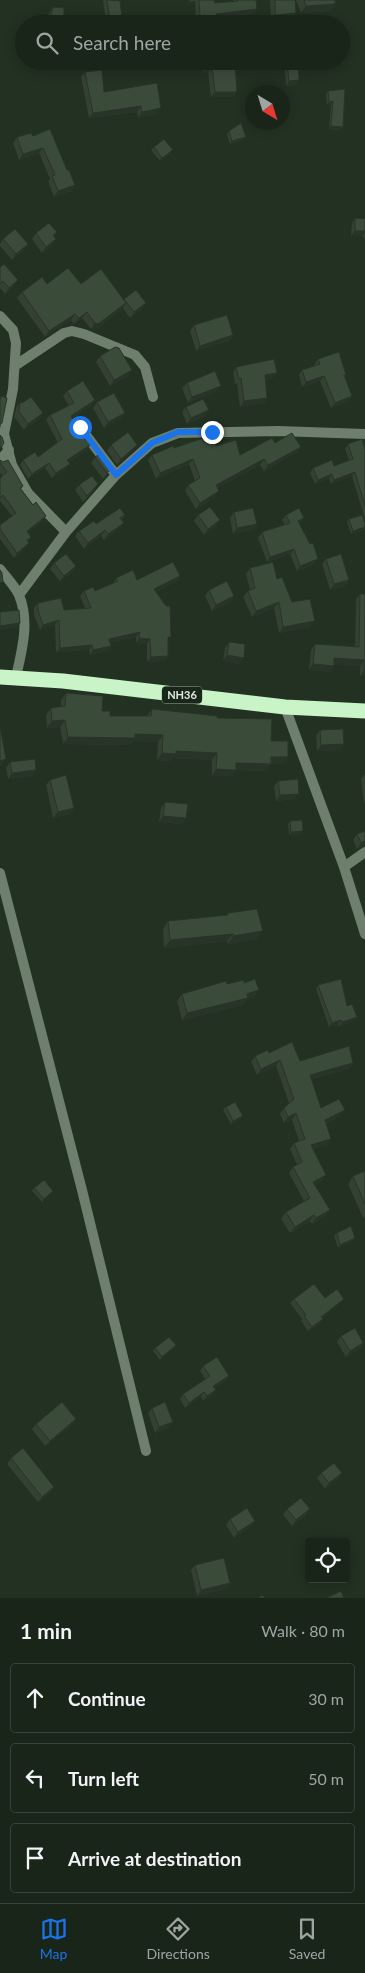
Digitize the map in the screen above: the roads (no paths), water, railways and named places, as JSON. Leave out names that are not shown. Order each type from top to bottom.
[{"type":"highway","name":"NH36","points":[[0,677],[16,677],[285,706],[365,711]]},
{"type":"street","points":[[0,316],[13,330],[16,343],[16,365],[4,434],[12,465],[28,493],[66,532]]},
{"type":"street","points":[[16,365],[64,333],[72,331],[135,355],[145,367],[153,397]]},
{"type":"street","points":[[80,427],[116,475]]},
{"type":"street","points":[[18,595],[66,532],[116,475],[152,443],[178,432],[278,431],[365,434]]},
{"type":"street","points":[[0,460],[9,450]]},
{"type":"street","points":[[0,569],[18,595],[24,620],[25,638],[16,677]]},
{"type":"street","points":[[285,706],[344,867],[365,934]]},
{"type":"street","points":[[344,867],[365,852]]},
{"type":"street","points":[[0,873],[82,1190],[146,1452]]}]
